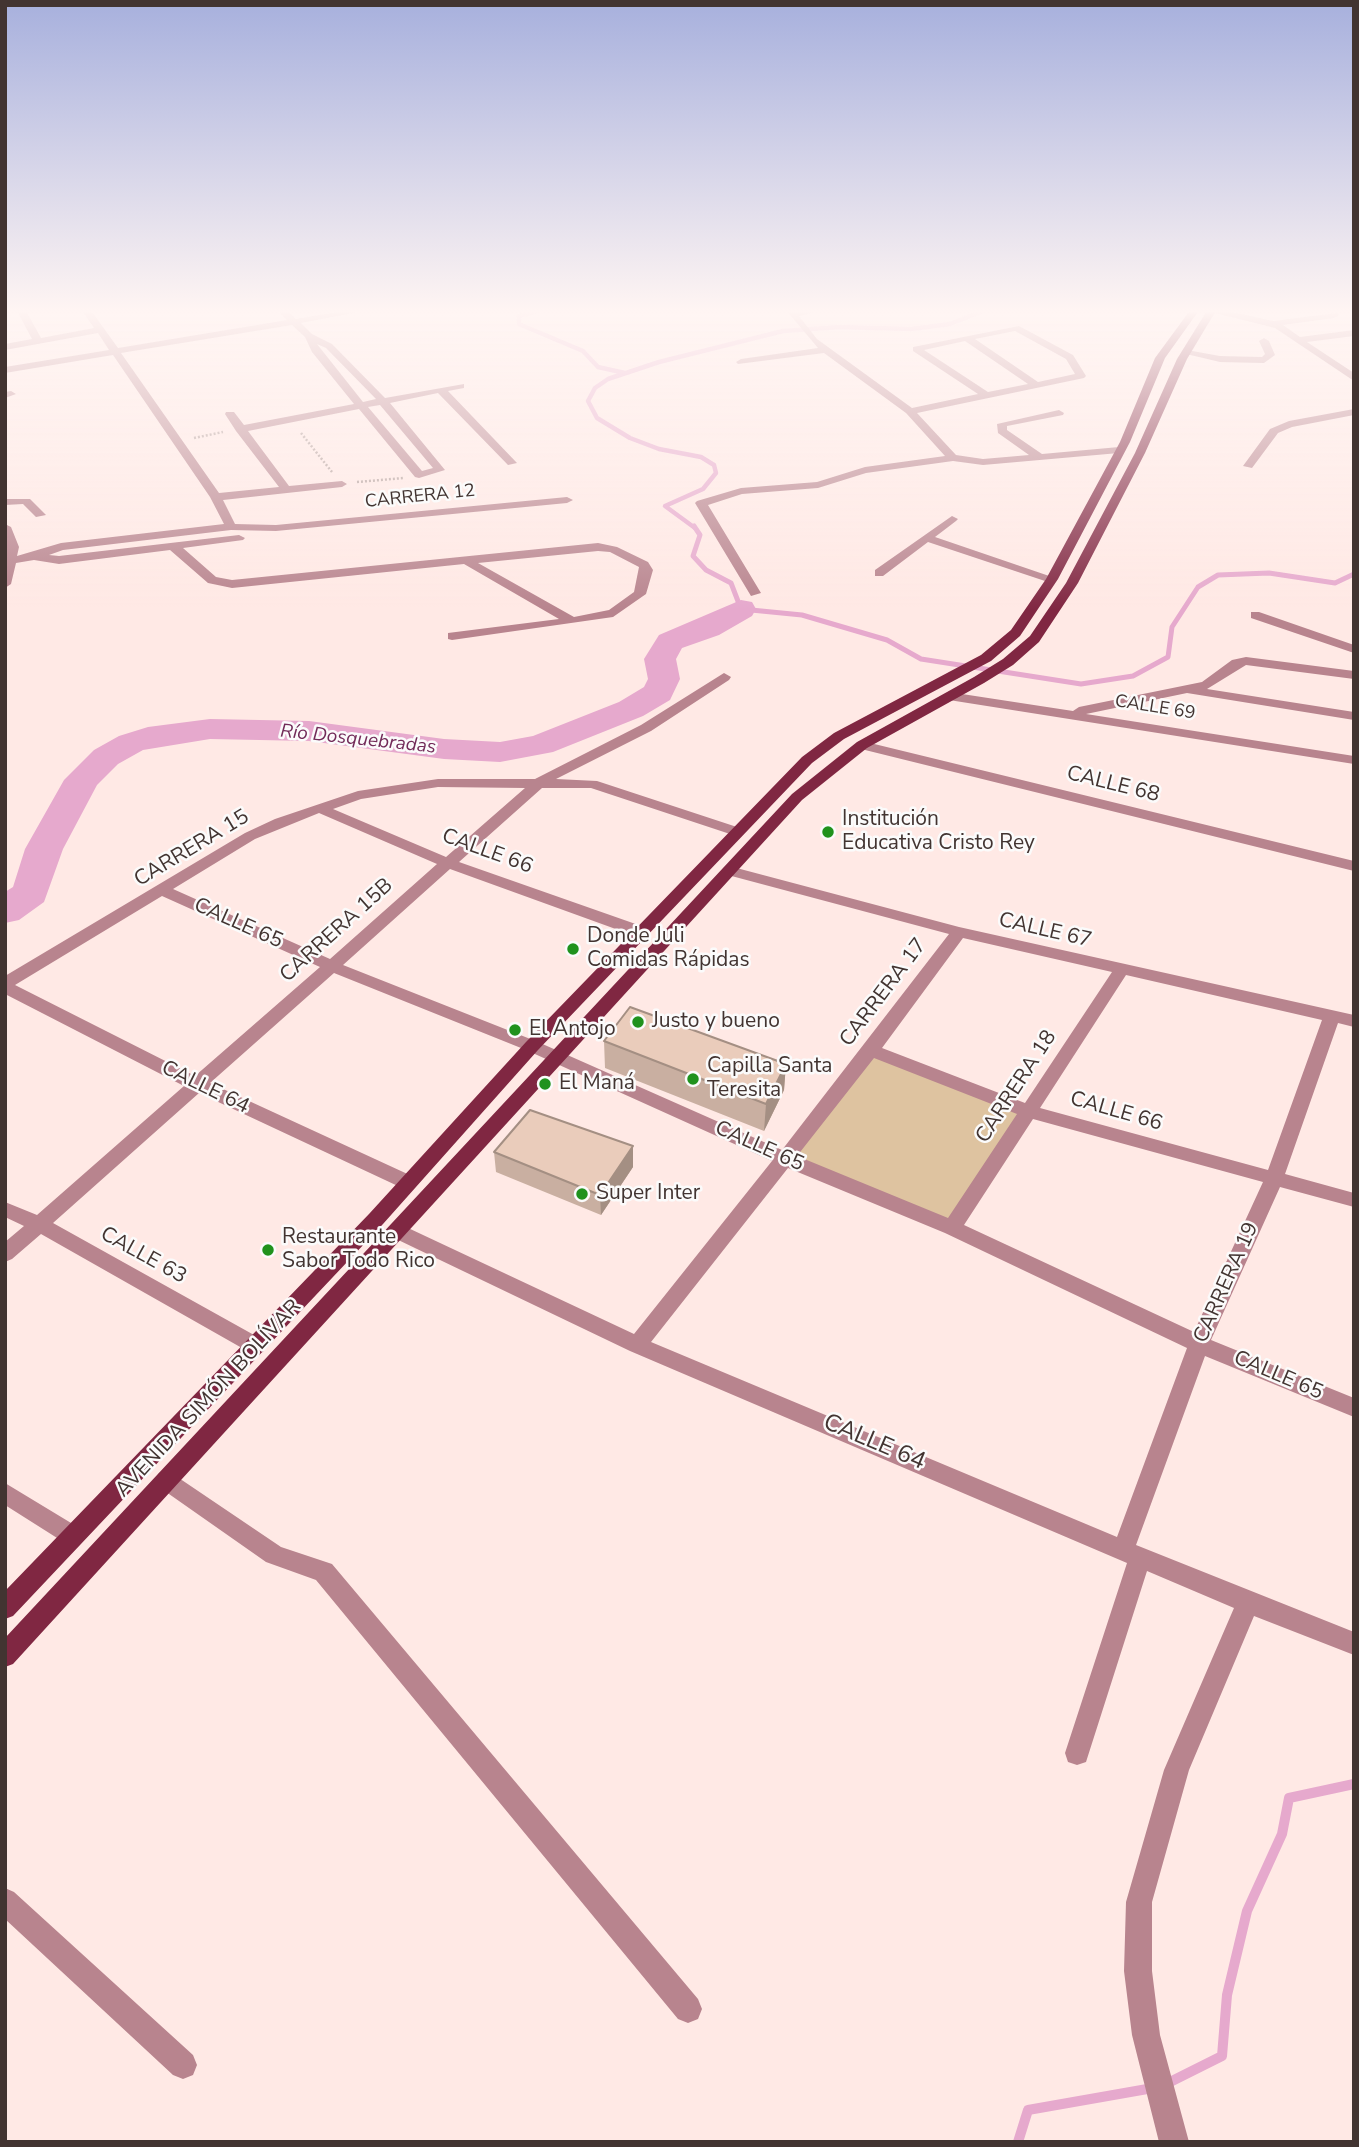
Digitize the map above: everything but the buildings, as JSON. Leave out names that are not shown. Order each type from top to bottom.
[{"type":"main road","name":"AVENIDA SIMÓN BOLÍVAR","points":[[5,1608],[256,1346],[532,1046],[807,760],[839,736],[986,658],[1016,633],[1052,579],[1137,409]]},
{"type":"main road","name":"AVENIDA SIMÓN BOLÍVAR","points":[[5,1656],[399,1232],[797,797],[862,745],[979,680],[1008,662],[1035,639],[1072,583],[1159,409]]},
{"type":"main road","points":[[1079,529],[1099,532]]},
{"type":"street","points":[[154,409],[216,497],[231,527]]},
{"type":"street","points":[[240,429],[337,409]]},
{"type":"street","points":[[366,409],[419,475],[440,470],[390,409]]},
{"type":"street","points":[[460,409],[512,463]]},
{"type":"street","points":[[908,409],[953,458]]},
{"type":"street","points":[[910,411],[919,409]]},
{"type":"street","points":[[1248,466],[1274,431],[1311,417],[1354,412]]},
{"type":"street","points":[[1038,456],[1002,431],[1002,424],[1059,413]]},
{"type":"street","points":[[230,414],[285,488]]},
{"type":"street","points":[[755,593],[701,503],[741,491],[818,485],[865,470],[953,458],[983,462],[1119,450]]},
{"type":"street","points":[[216,497],[341,484]]},
{"type":"street","name":"CARRERA 12","points":[[9,561],[36,556],[61,547],[231,527],[276,528],[567,500]]},
{"type":"street","points":[[5,502],[26,501],[40,515]]},
{"type":"street","points":[[879,573],[952,519]]},
{"type":"street","points":[[5,527],[13,547],[5,584]]},
{"type":"street","name":"CARRERA 12","points":[[36,556],[58,560],[174,547],[235,539],[276,528]]},
{"type":"street","points":[[926,538],[1052,579]]},
{"type":"street","points":[[174,547],[212,580],[232,584],[598,547],[613,549],[644,565],[647,570],[640,594],[613,613],[572,621],[452,636]]},
{"type":"street","points":[[465,560],[572,621]]},
{"type":"street","points":[[1255,615],[1354,649]]},
{"type":"street","points":[[1068,713],[1206,685],[1237,663],[1246,661],[1354,675]]},
{"type":"street","name":"CARRERA 15B","points":[[5,1254],[195,1084],[334,967],[540,782],[646,729],[724,677]]},
{"type":"street","points":[[1185,689],[1354,716]]},
{"type":"street","name":"CALLE 69","points":[[950,696],[1354,760]]},
{"type":"street","name":"CALLE 68","points":[[862,745],[1354,866]]},
{"type":"street","points":[[540,782],[592,784],[738,832]]},
{"type":"street","name":"CARRERA 15","points":[[5,986],[163,891],[209,858],[250,836],[319,808],[358,795],[438,783],[540,782]]},
{"type":"street","name":"CALLE 66","points":[[319,808],[447,863],[641,932]]},
{"type":"street","name":"CALLE 67","points":[[729,871],[958,932],[1331,1018],[1354,1021]]},
{"type":"street","name":"CALLE 65","points":[[163,891],[334,967],[532,1046],[783,1158],[952,1228],[1199,1344],[1354,1408]]},
{"type":"street","name":"CARRERA 17","points":[[637,1345],[871,1050],[958,932]]},
{"type":"street","name":"CARRERA 18","points":[[952,1228],[1121,970]]},
{"type":"street","name":"CALLE 64","points":[[5,986],[195,1084],[407,1182]]},
{"type":"street","name":"CARRERA 19","points":[[1077,1753],[1132,1552],[1199,1344],[1274,1179],[1331,1018]]},
{"type":"street","name":"CALLE 66","points":[[871,1050],[1028,1111],[1354,1200]]},
{"type":"street","name":"CALLE 63","points":[[5,1209],[39,1224],[256,1346]]},
{"type":"street","name":"CALLE 64","points":[[399,1232],[637,1345],[1248,1603],[1354,1644]]},
{"type":"street","points":[[167,1480],[274,1555],[324,1572],[688,2008]]},
{"type":"street","points":[[5,1493],[72,1536]]},
{"type":"street","points":[[1172,2138],[1146,2035],[1138,1971],[1139,1902],[1177,1770],[1248,1603]]},
{"type":"street","points":[[5,1901],[183,2065]]},
{"type":"path","points":[[290,419],[341,484],[419,475]]},
{"type":"path","points":[[176,441],[240,429]]},
{"type":"shaded area","points":[[871,1050],[1028,1111],[952,1228],[783,1158]]},
{"type":"waterway","points":[[592,409],[597,418],[630,438],[659,449],[701,457],[714,465],[716,473],[703,489],[665,506],[695,528]]},
{"type":"waterway","points":[[694,526],[700,535],[693,556],[706,570],[731,583],[741,609],[802,615],[887,640],[921,659],[1081,684],[1133,676],[1168,657],[1172,627],[1198,587],[1218,575],[1269,573],[1335,583],[1354,574]]},
{"type":"waterway","name":"Río Dosquebradas","points":[[5,911],[30,893],[44,849],[82,780],[106,757],[131,743],[148,737],[210,729],[309,731],[444,749],[500,752],[541,745],[631,709],[658,693],[664,679],[660,659],[670,642],[708,628],[741,609]]},
{"type":"waterway","points":[[1164,2085],[1222,2056],[1227,1995],[1247,1911],[1282,1834],[1289,1798],[1354,1784]]},
{"type":"waterway","points":[[1018,2142],[1028,2110],[1153,2088]]},
{"type":"place","name":"Institución Educativa Cristo Rey","points":[[828,832]]},
{"type":"place","name":"Donde Juli Comidas Rápidas","points":[[573,949]]},
{"type":"place","name":"Justo y bueno","points":[[638,1022]]},
{"type":"place","name":"El Antojo","points":[[515,1030]]},
{"type":"place","name":"Capilla Santa Teresita","points":[[693,1079]]},
{"type":"place","name":"El Maná","points":[[545,1084]]},
{"type":"place","name":"Super Inter","points":[[582,1194]]},
{"type":"place","name":"Restaurante Sabor Todo Rico","points":[[268,1250]]}]
